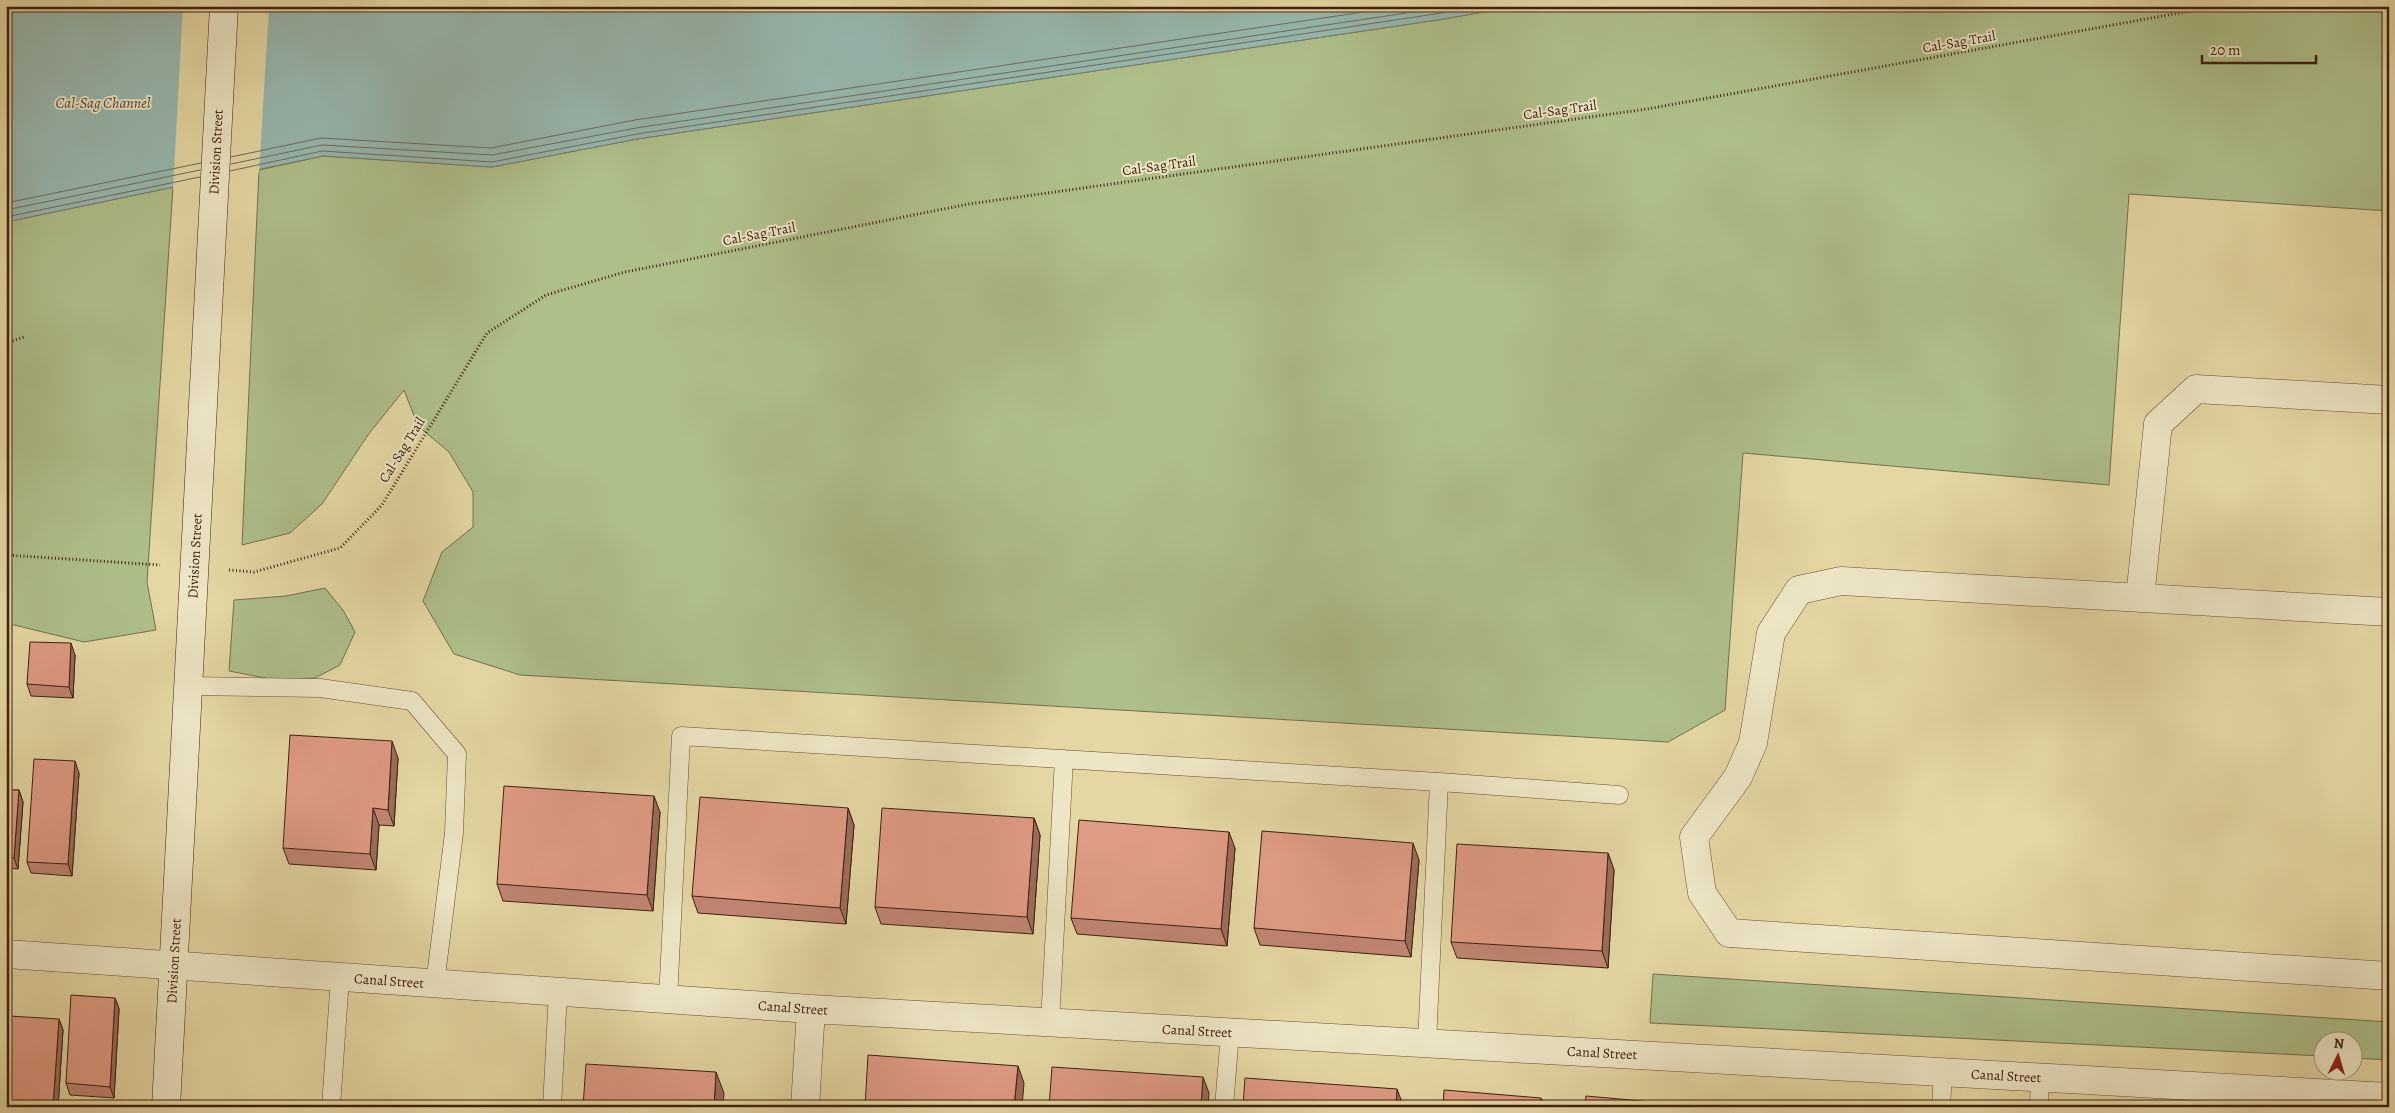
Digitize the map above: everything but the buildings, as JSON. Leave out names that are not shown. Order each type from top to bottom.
[{"type":"street","name":"Division Street","points":[[166,1107],[224,6]]},
{"type":"street","points":[[2140,598],[2158,424],[2196,389],[2389,400]]},
{"type":"street","points":[[2389,612],[1841,581],[1799,590],[1770,633],[1753,743],[1738,777],[1694,837],[1702,893],[1729,933],[2389,976]]},
{"type":"street","name":"Canal Street","points":[[6,954],[173,967],[811,1009],[2389,1097]]},
{"type":"street","points":[[805,1107],[811,1009]]},
{"type":"lane","points":[[188,686],[320,688],[412,701],[457,754],[454,833],[435,984]]},
{"type":"lane","points":[[668,1000],[681,736],[1440,782],[1619,795]]},
{"type":"lane","points":[[1050,1022],[1064,759]]},
{"type":"lane","points":[[1426,1043],[1440,782]]},
{"type":"lane","points":[[331,1107],[340,978]]},
{"type":"lane","points":[[552,1107],[558,992]]},
{"type":"lane","points":[[1224,1107],[1230,1032]]},
{"type":"lane","points":[[1941,1107],[1943,1072]]},
{"type":"lane","points":[[2039,1107],[2040,1078]]},
{"type":"path","name":"Cal-Sag Trail","points":[[230,570],[254,572],[340,548],[382,505],[487,333],[546,295],[625,272],[969,204],[1647,109],[2218,6]]},
{"type":"path","points":[[6,343],[24,337]]},
{"type":"path","points":[[6,555],[151,565]]},
{"type":"green space","points":[[1517,6],[2389,6],[2389,211],[2129,194],[2109,485],[1743,453],[1725,710],[1668,742],[520,675],[454,654],[423,601],[442,552],[473,527],[473,492],[449,452],[418,426],[404,390],[368,435],[322,504],[290,533],[242,545],[259,170],[323,156],[492,167],[637,139],[1444,19]]},
{"type":"green space","points":[[173,187],[147,582],[156,630],[84,642],[6,623],[6,222]]},
{"type":"green space","points":[[325,588],[343,610],[355,632],[340,665],[315,678],[275,680],[229,671],[234,600],[286,596]]},
{"type":"green space","points":[[1653,974],[2389,1022],[2389,1060],[2362,1058],[2362,1030],[2312,1030],[2312,1056],[1650,1023]]},
{"type":"water","name":"Cal-Sag Channel","points":[[6,6],[1517,6],[1444,19],[637,139],[492,167],[323,156],[6,222]]},
{"type":"pier","points":[[183,6],[269,6],[259,173],[173,189]]}]
